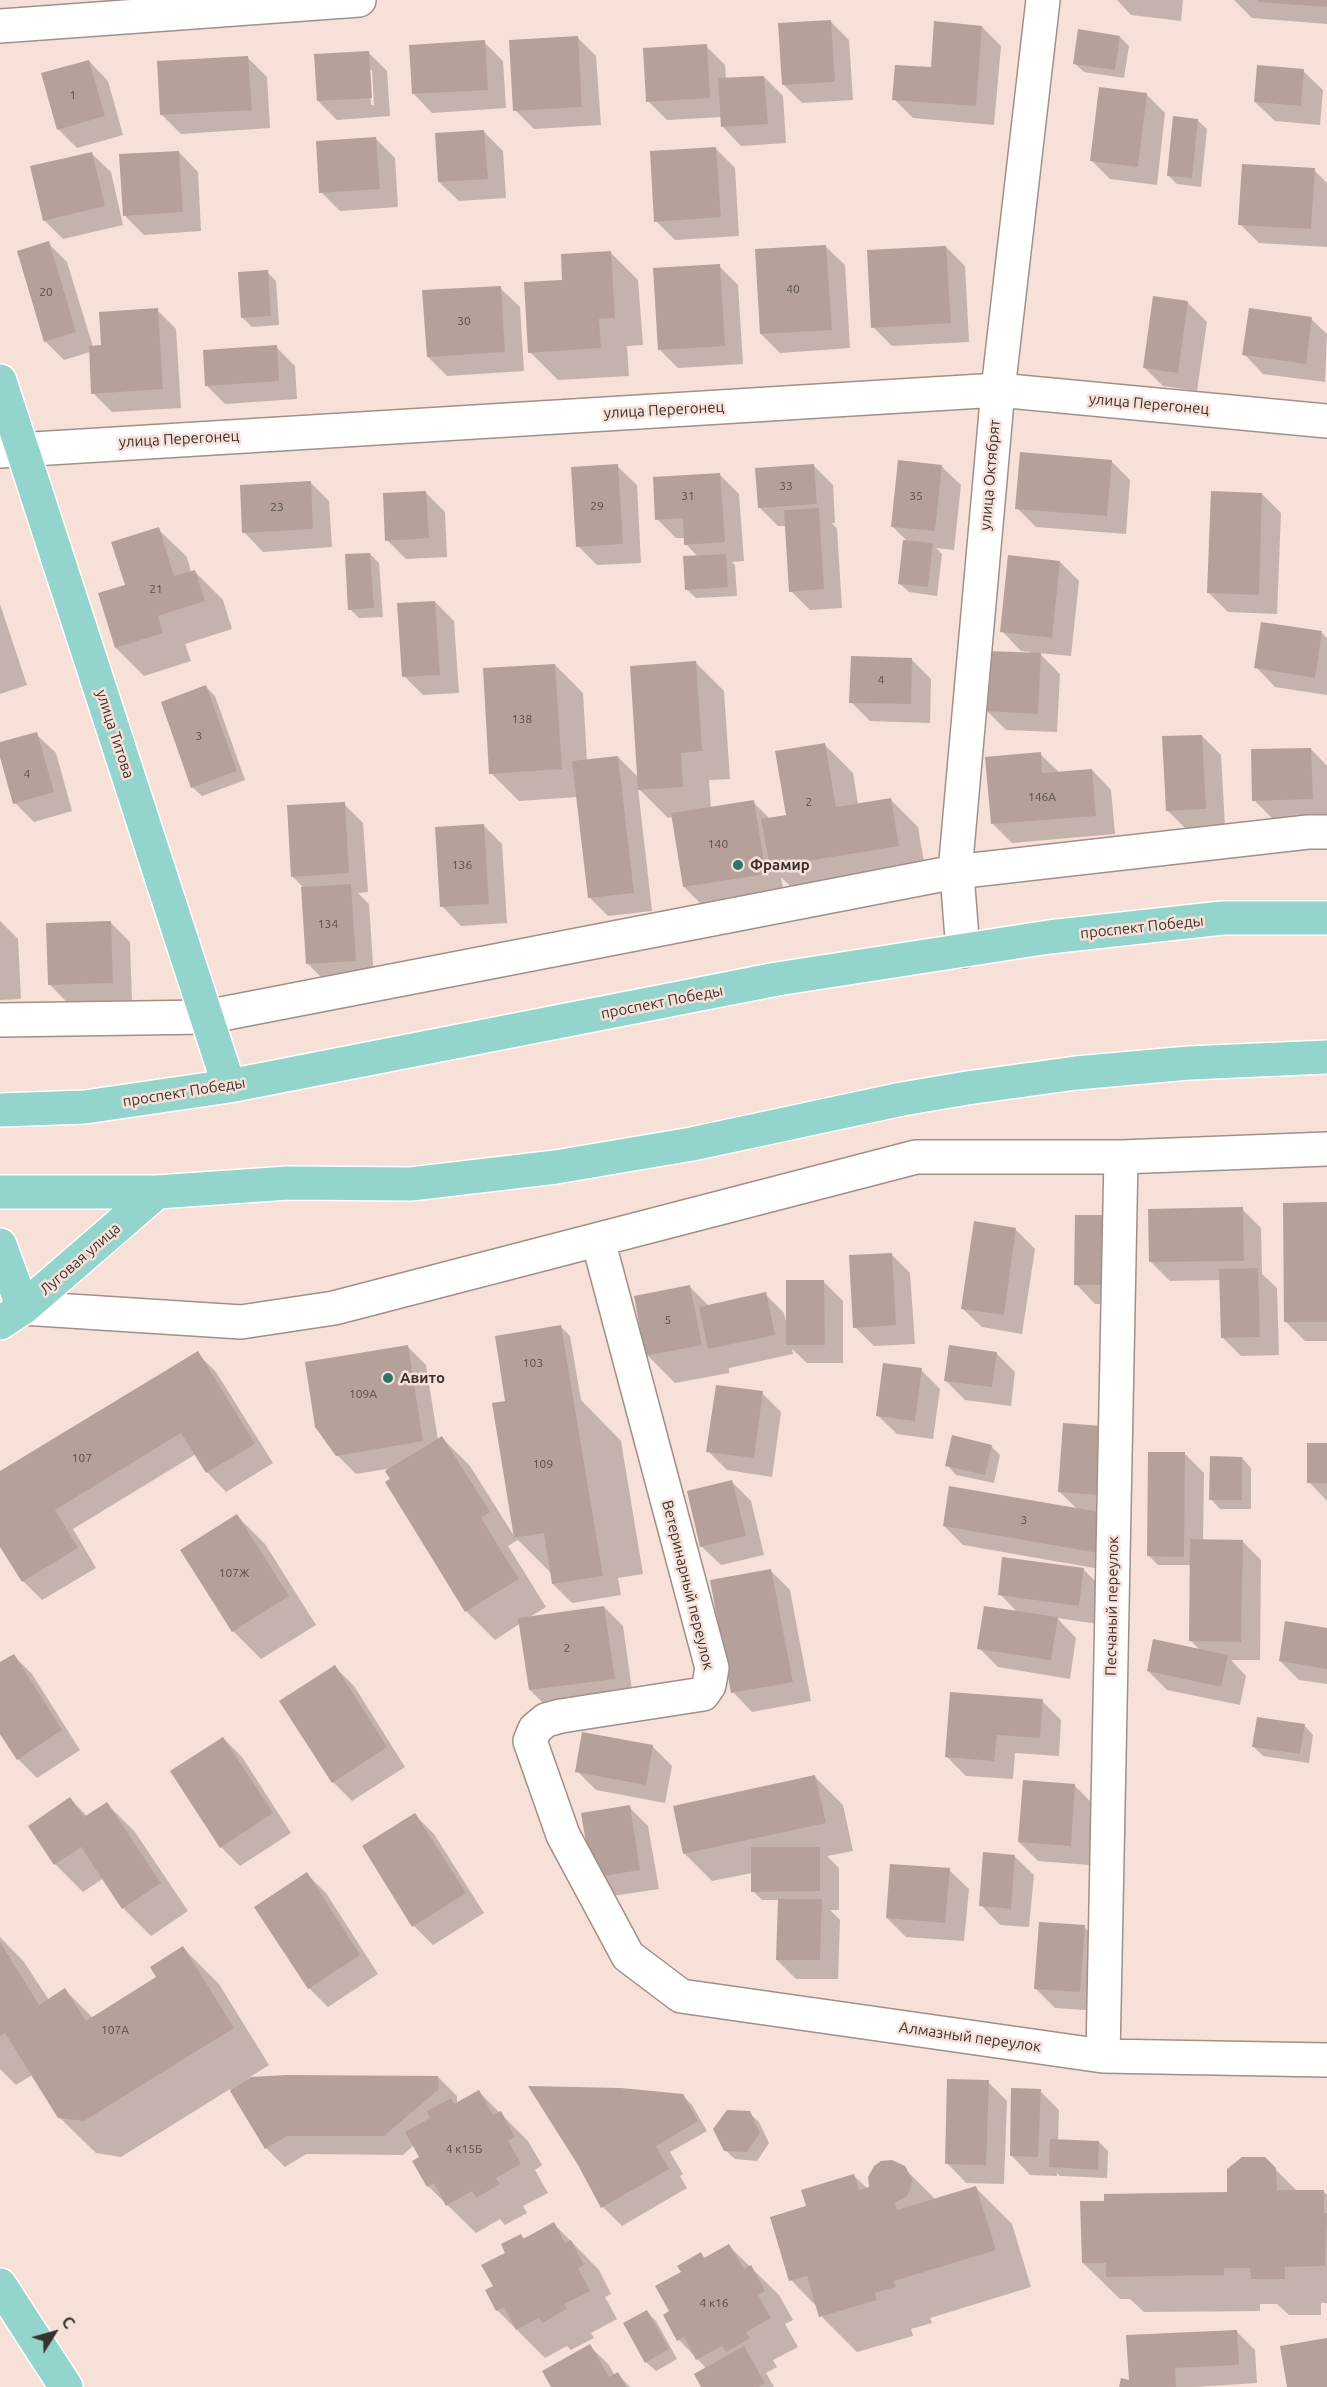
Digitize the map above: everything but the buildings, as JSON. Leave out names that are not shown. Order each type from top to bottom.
[{"type":"main road","name":"улица Титова","points":[[0,381],[11,450],[229,1086]]},
{"type":"main road","name":"проспект Победы","points":[[0,1110],[85,1107],[229,1086],[777,979],[1049,937],[1222,918],[1327,918]]},
{"type":"main road","points":[[0,1192],[158,1192],[288,1183],[411,1184],[555,1167],[680,1146],[902,1099],[967,1088],[1076,1073],[1189,1063],[1327,1057]]},
{"type":"main road","name":"Луговая улица","points":[[11,1316],[158,1192]]},
{"type":"main road","points":[[0,1245],[11,1316]]},
{"type":"main road","points":[[0,2285],[66,2387]]},
{"type":"street","name":"улица Октябрят","points":[[963,951],[958,887],[954,872],[998,390],[1043,0]]},
{"type":"street","points":[[0,26],[341,1]]},
{"type":"street","name":"улица Перегонец","points":[[11,450],[998,390],[1327,421]]},
{"type":"street","points":[[0,1020],[206,1017],[954,872],[1308,831],[1327,832]]},
{"type":"street","points":[[11,1316],[241,1322],[334,1308],[916,1157],[1121,1157],[1327,1149]]},
{"type":"street","name":"Песчаный переулок","points":[[1104,2056],[1121,1157]]},
{"type":"street","name":"Ветеринарный переулок","points":[[598,1240],[712,1668],[709,1685],[702,1694],[546,1720],[535,1730],[530,1741],[563,1835],[628,1956]]},
{"type":"street","name":"Алмазный переулок","points":[[628,1956],[681,1996],[1104,2056],[1327,2060]]},
{"type":"place","name":"Фрамир","points":[[738,865]]},
{"type":"place","name":"Авито","points":[[388,1378]]}]
